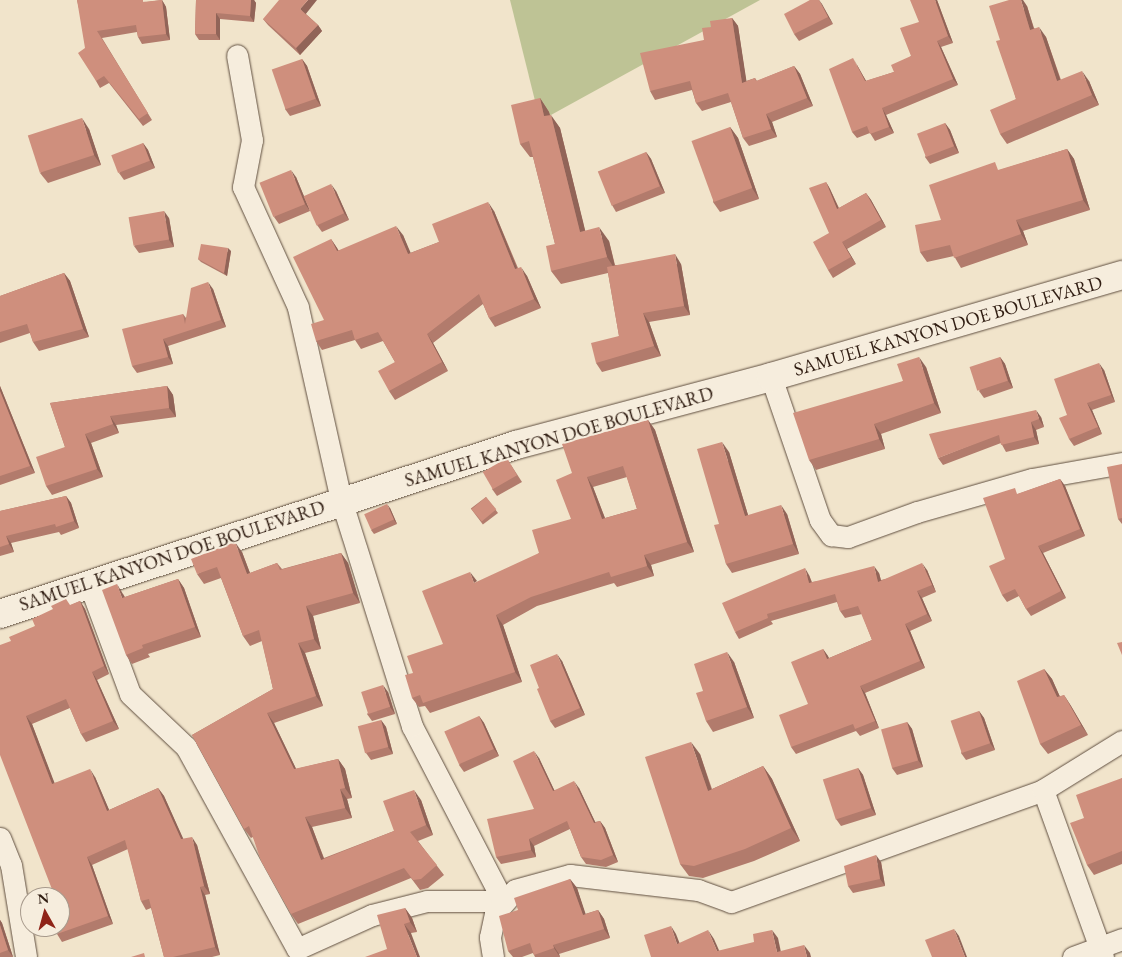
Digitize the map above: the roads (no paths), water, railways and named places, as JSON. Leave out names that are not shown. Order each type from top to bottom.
[{"type":"street","points":[[237,55],[252,140],[243,187],[298,307],[341,500],[412,726],[503,901]]},
{"type":"street","name":"SAMUEL KANYON DOE BOULEVARD","points":[[0,614],[341,500],[516,445],[771,377],[1122,275]]},
{"type":"street","points":[[771,377],[820,520],[831,535],[848,537],[917,512],[1032,478],[1122,463]]},
{"type":"street","points":[[89,583],[130,694],[186,747],[293,953],[372,915],[427,902],[503,901]]},
{"type":"street","points":[[493,957],[490,936],[495,913],[503,901],[515,890],[570,875],[698,890],[731,902],[1043,790],[1122,741]]},
{"type":"street","points":[[1043,790],[1102,952]]},
{"type":"street","points":[[0,838],[11,865],[26,957]]},
{"type":"street","points":[[1073,957],[1102,952],[1122,939]]}]
